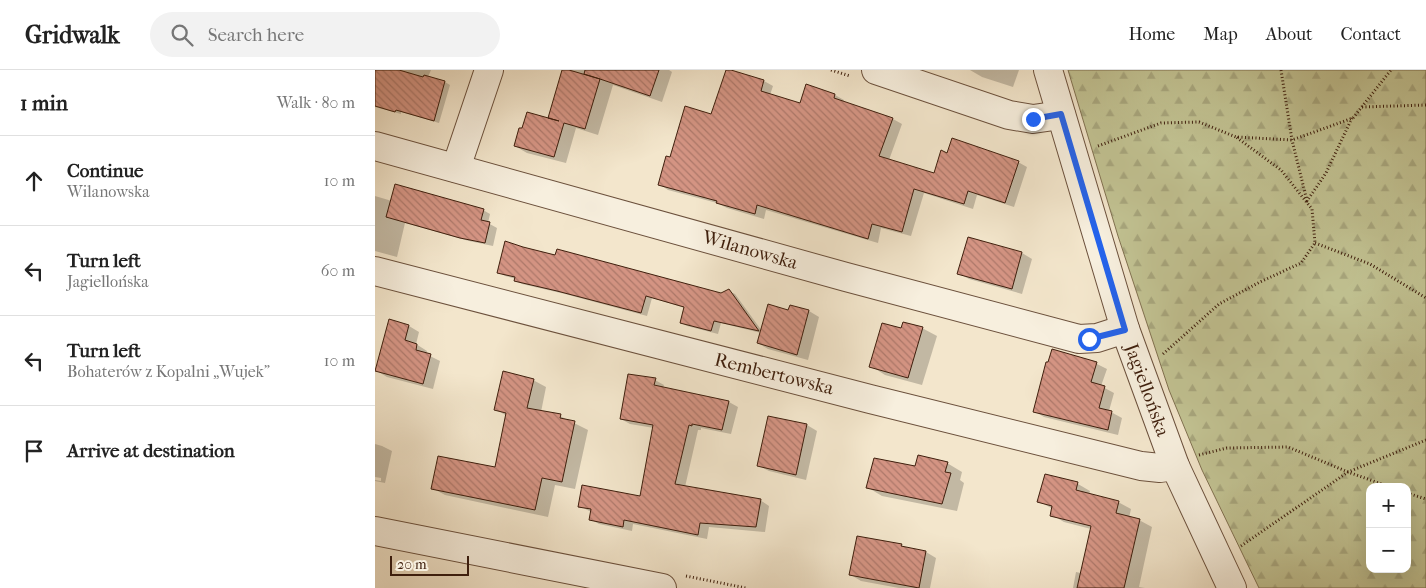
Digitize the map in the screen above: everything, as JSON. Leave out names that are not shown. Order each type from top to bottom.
[{"type":"street","points":[[456,168],[489,70]]},
{"type":"street","points":[[875,70],[1016,117],[1033,119],[1061,114]]},
{"type":"street","name":"Jagiellońska","points":[[1048,70],[1125,330],[1183,461],[1232,588]]},
{"type":"street","name":"Wilanowska","points":[[375,146],[846,278],[1079,339],[1097,338],[1125,330]]},
{"type":"street","name":"Rembertowska","points":[[375,271],[880,402],[1141,466],[1161,468],[1183,461]]},
{"type":"street","points":[[375,531],[662,588]]},
{"type":"path","points":[[1281,70],[1292,140],[1307,202]]},
{"type":"path","points":[[1307,202],[1326,174],[1353,118],[1391,70]]},
{"type":"path","points":[[1362,107],[1426,105]]},
{"type":"path","points":[[1236,137],[1292,140],[1353,118]]},
{"type":"path","points":[[1097,147],[1161,123],[1199,122],[1236,137],[1281,170],[1312,209],[1315,243],[1301,263],[1219,304],[1163,354]]},
{"type":"path","points":[[1315,243],[1370,264],[1426,298]]},
{"type":"path","points":[[1233,551],[1348,472],[1426,440]]},
{"type":"path","points":[[1183,461],[1227,448],[1288,447],[1379,483]]},
{"type":"path","points":[[1411,494],[1426,499]]},
{"type":"green space","points":[[1068,70],[1426,70],[1426,588],[1259,588],[1202,470],[1169,390],[1118,236]]},
{"type":"building","points":[[375,70],[399,70],[445,81],[434,121],[375,106]]},
{"type":"building","points":[[562,70],[569,70],[600,79],[585,129],[564,123],[554,157],[514,146],[519,128],[522,128],[527,112],[548,118]]},
{"type":"building","points":[[585,70],[659,70],[650,96],[584,74]]},
{"type":"building","points":[[726,70],[764,80],[761,91],[800,103],[806,84],[835,94],[834,98],[893,118],[879,156],[934,173],[941,150],[947,153],[952,138],[1019,161],[1005,203],[968,191],[964,204],[914,189],[902,232],[872,224],[868,239],[757,205],[755,214],[716,203],[717,201],[658,185],[666,156],[670,157],[685,106],[711,114]]},
{"type":"building","points":[[395,184],[484,209],[481,220],[490,222],[485,243],[460,238],[386,217]]},
{"type":"building","points":[[968,237],[1022,252],[1012,289],[957,274]]},
{"type":"building","points":[[505,241],[555,255],[557,249],[721,293],[729,289],[759,331],[714,321],[711,331],[680,323],[684,307],[646,296],[641,313],[514,281],[515,277],[497,273]]},
{"type":"building","points":[[768,304],[788,310],[790,305],[809,310],[797,355],[757,343]]},
{"type":"building","points":[[389,319],[409,325],[405,340],[417,344],[416,350],[431,354],[423,384],[375,371]]},
{"type":"building","points":[[903,322],[923,327],[908,378],[869,367],[882,323],[901,328]]},
{"type":"building","points":[[1052,349],[1097,362],[1091,382],[1105,386],[1099,408],[1112,411],[1108,430],[1033,412],[1046,362],[1048,362]]},
{"type":"building","points":[[503,371],[534,379],[527,408],[561,414],[560,418],[575,421],[562,482],[542,478],[535,510],[431,489],[438,456],[495,467],[506,413],[494,410]]},
{"type":"building","points":[[628,374],[656,378],[654,385],[729,401],[722,430],[689,425],[675,484],[761,499],[756,527],[700,523],[698,535],[624,520],[623,527],[589,520],[591,509],[578,507],[582,485],[640,496],[653,425],[620,419]]},
{"type":"building","points":[[768,416],[807,424],[796,475],[757,466]]},
{"type":"building","points":[[918,455],[948,462],[945,472],[951,473],[942,504],[866,488],[874,458],[915,466]]},
{"type":"building","points":[[1045,474],[1078,482],[1076,490],[1119,501],[1116,513],[1140,519],[1124,588],[1077,588],[1091,526],[1050,516],[1052,506],[1037,502]]},
{"type":"building","points":[[857,536],[902,544],[901,546],[926,551],[919,588],[849,575]]},
{"type":"route","points":[[1033,119],[1061,114],[1125,330],[1089,339]]}]
